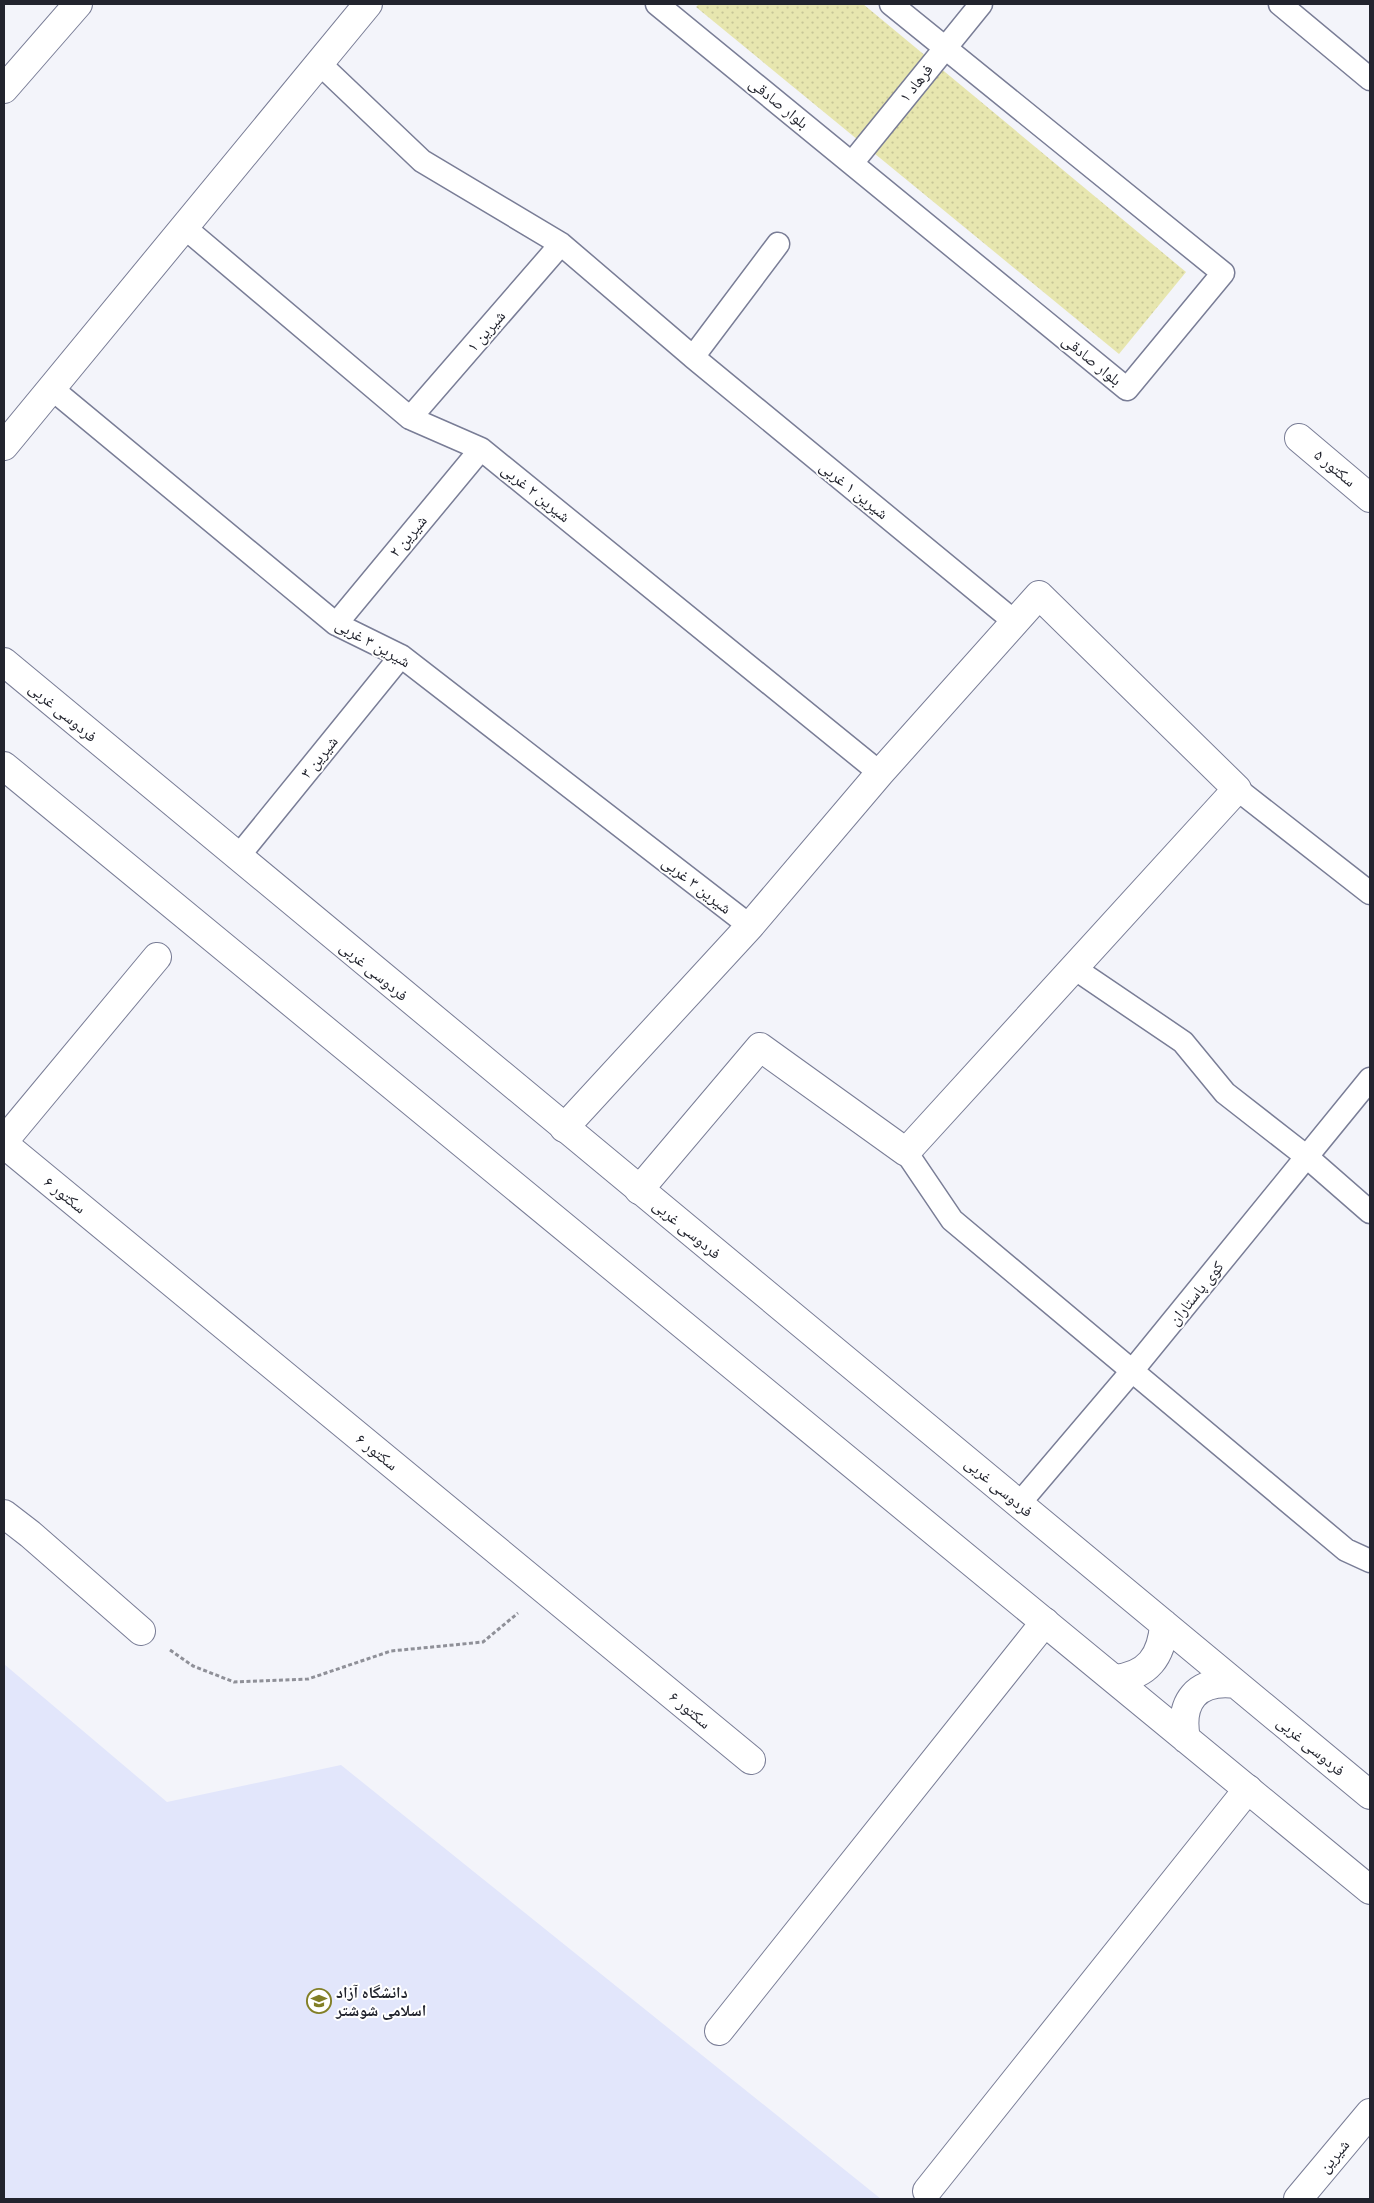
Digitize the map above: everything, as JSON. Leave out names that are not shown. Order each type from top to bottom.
[{"type":"street","points":[[5,84],[78,4]]},
{"type":"street","points":[[4,446],[368,4]]},
{"type":"street","name":"سکتور ۵","points":[[1299,438],[1370,498]]},
{"type":"street","points":[[564,1128],[750,926],[880,773],[1039,595],[1237,789],[906,1152],[760,1047],[639,1190]]},
{"type":"street","name":"فردوسی غربی","points":[[4,662],[1370,1795]]},
{"type":"street","points":[[4,766],[1370,1890]]},
{"type":"street","points":[[4,1143],[157,957]]},
{"type":"street","name":"سکتور ۶","points":[[4,1143],[751,1760]]},
{"type":"street","points":[[4,1514],[30,1534],[141,1631]]},
{"type":"street","points":[[719,2031],[1045,1622]]},
{"type":"street","points":[[1114,1679],[1125,1678],[1146,1668],[1157,1655],[1163,1641],[1164,1624]]},
{"type":"street","points":[[1186,1739],[1183,1723],[1186,1708],[1194,1694],[1206,1686],[1221,1682],[1236,1684]]},
{"type":"street","points":[[927,2191],[1248,1789]]},
{"type":"street","name":"شیرین","points":[[1298,2199],[1370,2113]]},
{"type":"lane","name":"بلوار صادقی","points":[[657,4],[1127,388],[1223,273],[891,4]]},
{"type":"lane","name":"فرهاد ۱","points":[[852,163],[981,4]]},
{"type":"lane","points":[[1280,4],[1370,79]]},
{"type":"lane","name":"شیرین ۱ غربی","points":[[319,63],[422,161],[561,244],[693,357],[1015,622]]},
{"type":"lane","name":"شیرین ۲ غربی","points":[[184,227],[410,418],[481,449],[880,773]]},
{"type":"lane","name":"شیرین ۱","points":[[410,418],[561,244]]},
{"type":"lane","points":[[693,357],[778,244]]},
{"type":"lane","name":"شیرین ۳ غربی","points":[[51,388],[336,624],[401,656],[750,926]]},
{"type":"lane","name":"شیرین ۲","points":[[336,624],[481,449]]},
{"type":"lane","name":"شیرین ۳","points":[[238,858],[401,656]]},
{"type":"lane","points":[[1237,789],[1370,893]]},
{"type":"lane","points":[[1074,968],[1183,1042],[1225,1093],[1307,1158],[1370,1212]]},
{"type":"lane","name":"کوی پاستاران","points":[[1019,1504],[1132,1371],[1370,1079]]},
{"type":"lane","points":[[906,1152],[952,1220],[1346,1550],[1370,1561]]},
{"type":"path","points":[[141,1631],[193,1666],[234,1682],[308,1679],[391,1651],[483,1642],[545,1590]]},
{"type":"shaded area","name":"دانشگاه آزاد اسلامی شوشتر","points":[[4,1664],[167,1802],[341,1765],[881,2199],[4,2199]]},
{"type":"green space","points":[[699,4],[863,4],[1186,272],[1119,354],[696,7]]},
{"type":"place","name":"دانشگاه آزاد اسلامی شوشتر","points":[[319,2001]]}]
